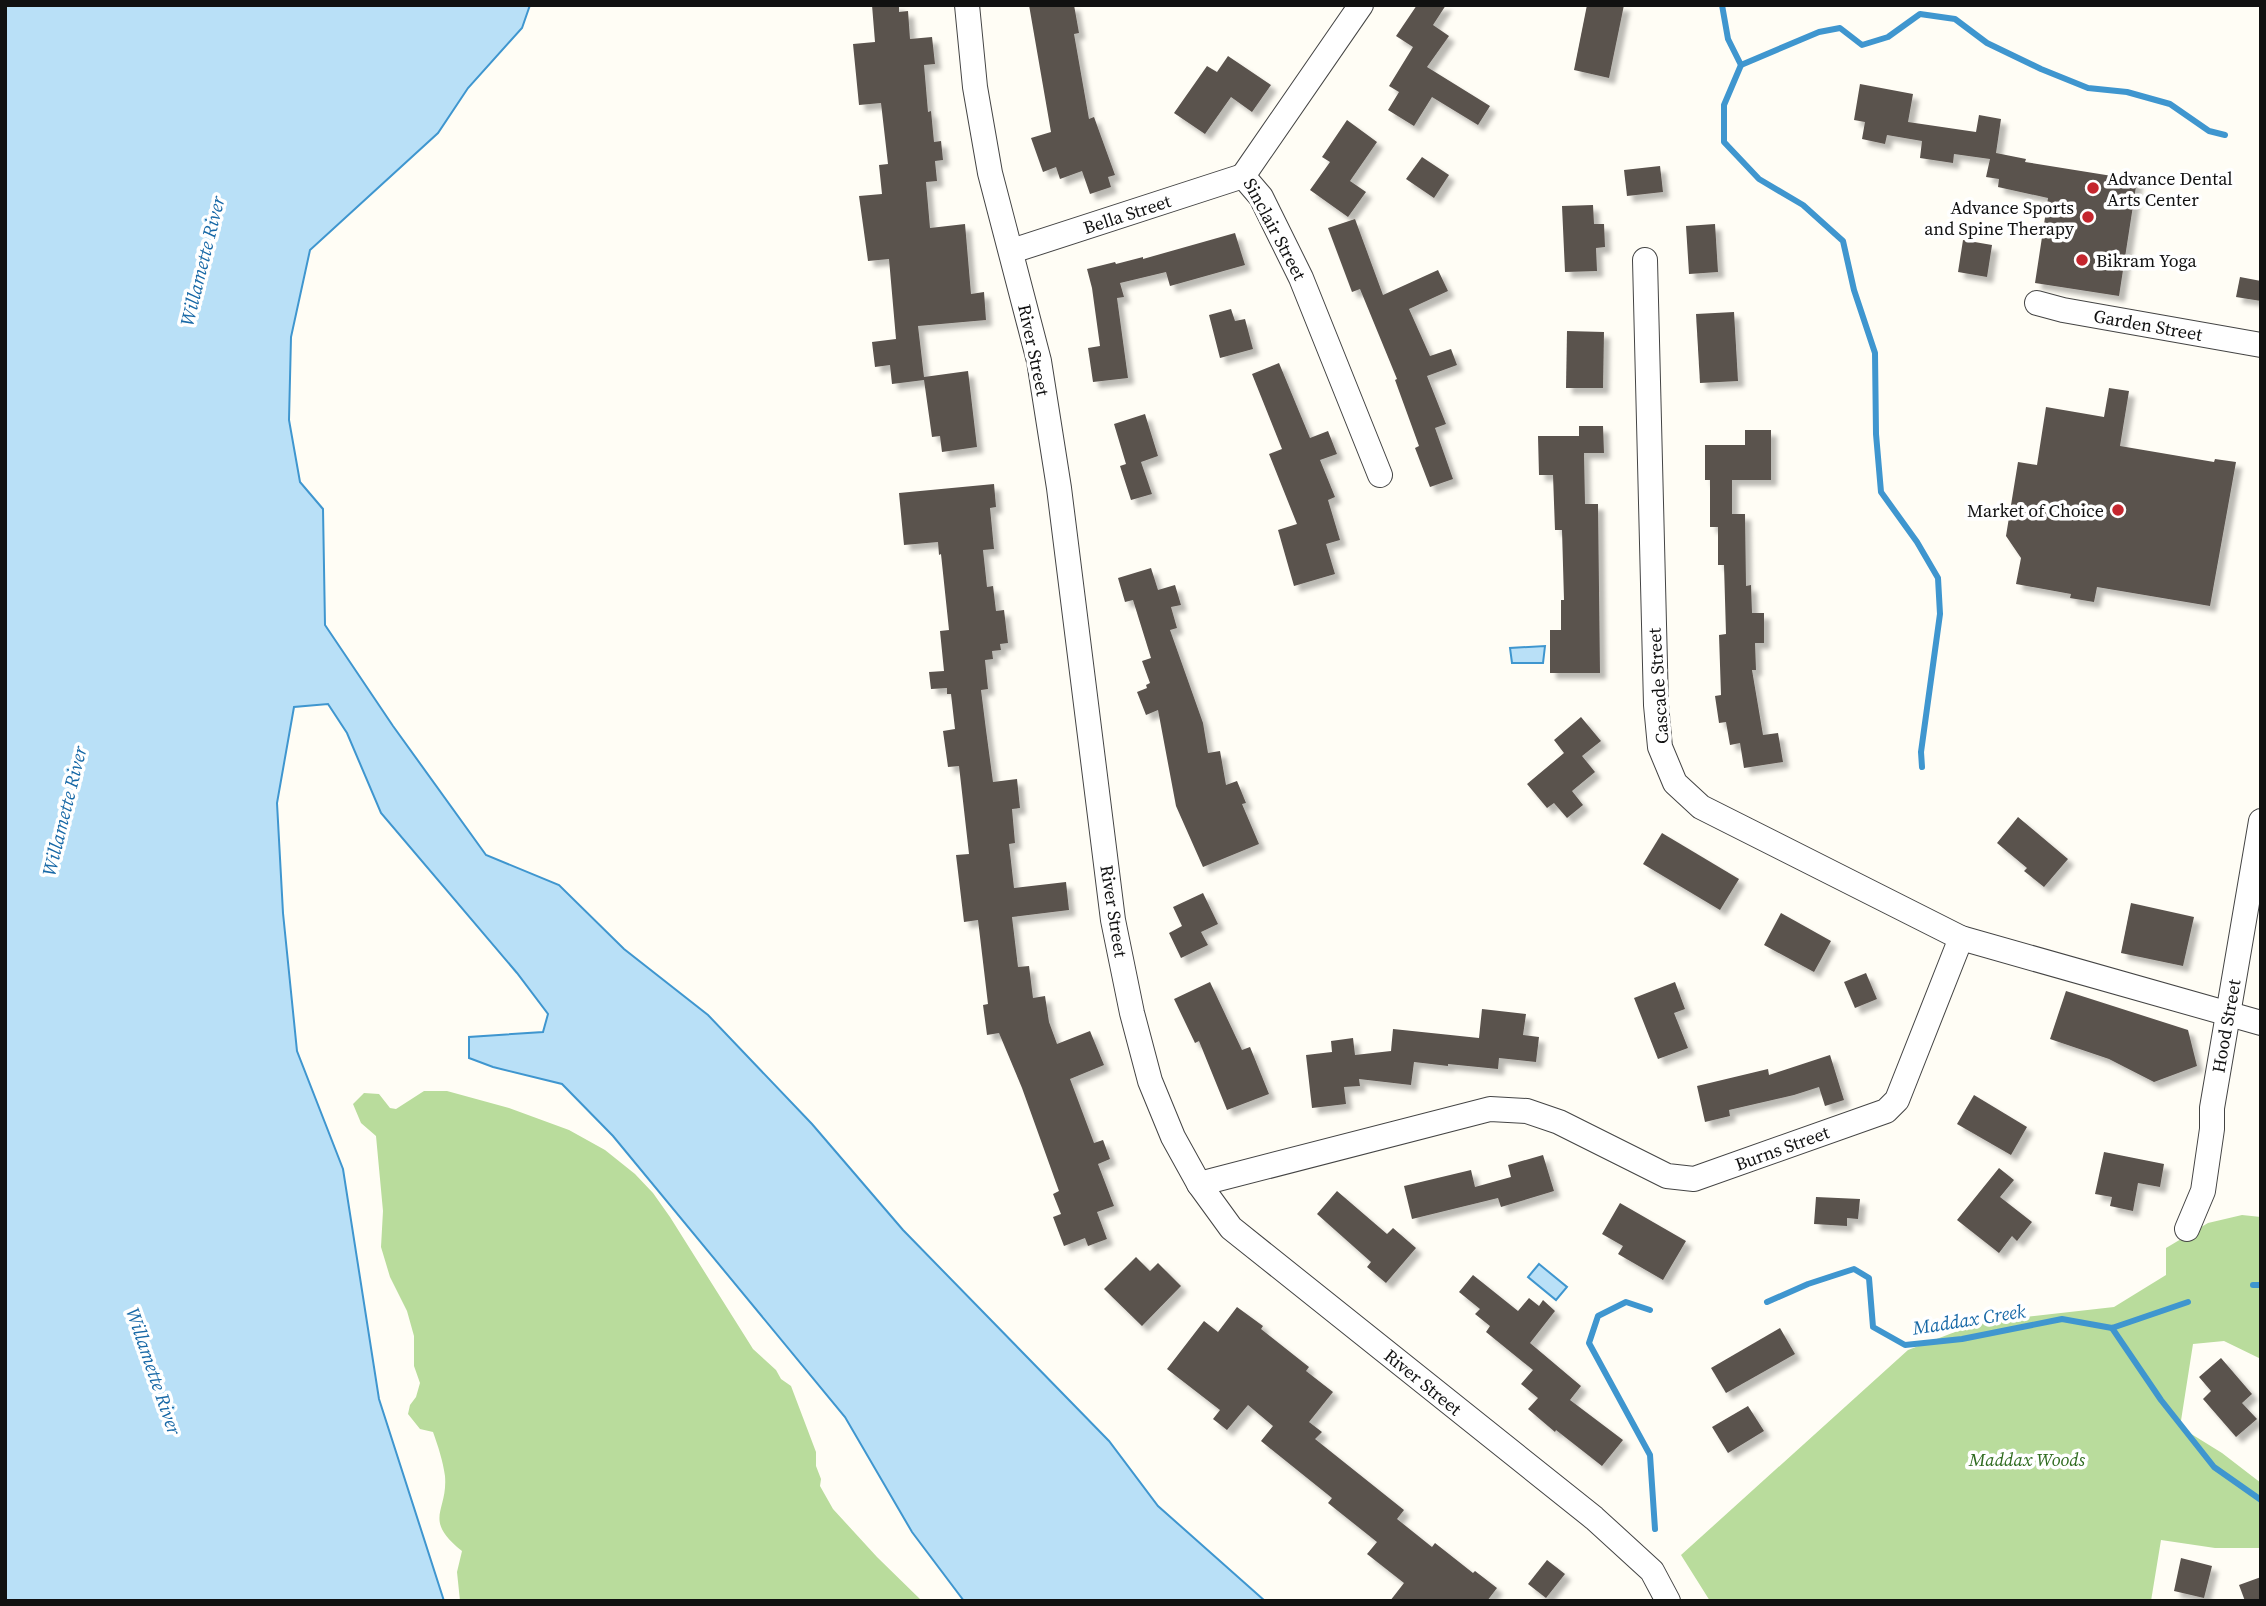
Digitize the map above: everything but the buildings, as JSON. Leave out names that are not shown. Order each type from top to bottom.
[{"type":"street","name":"River Street","points":[[967,5],[975,86],[990,173],[1039,361],[1059,488],[1113,919],[1133,1016],[1150,1081],[1173,1137],[1199,1184],[1231,1228],[1594,1518],[1651,1571],[1668,1601]]},
{"type":"street","name":"Sinclair Street","points":[[1361,5],[1243,176],[1261,197],[1301,278],[1380,475]]},
{"type":"street","name":"Bella Street","points":[[1012,251],[1243,176]]},
{"type":"street","name":"Cascade Street","points":[[1645,260],[1656,705],[1660,747],[1675,783],[1701,807],[1961,938]]},
{"type":"street","name":"Garden Street","points":[[2037,303],[2261,345]]},
{"type":"street","name":"Hood Street","points":[[2187,1229],[2203,1191],[2212,1129],[2212,1108],[2261,821]]},
{"type":"street","name":"Burns Street","points":[[1199,1184],[1490,1109],[1527,1111],[1559,1122],[1667,1176],[1695,1179],[1886,1111],[1897,1100],[1961,938]]},
{"type":"street","points":[[1961,938],[2261,1023]]},
{"type":"green space","points":[[424,1091],[447,1091],[509,1108],[569,1130],[605,1150],[635,1174],[670,1217],[753,1349],[791,1386],[816,1452],[820,1486],[833,1509],[922,1601],[460,1601],[457,1572],[462,1551],[450,1540],[440,1523],[445,1476],[440,1454],[433,1432],[420,1429],[408,1414],[420,1383],[414,1366],[414,1336],[407,1311],[390,1277],[381,1247],[383,1211],[376,1136],[361,1123],[353,1104],[364,1093],[379,1094],[390,1108],[396,1109]]},
{"type":"green space","name":"Maddax Woods","points":[[2242,1215],[2261,1217],[2261,1359],[2224,1341],[2193,1344],[2180,1427],[2222,1453],[2261,1483],[2261,1548],[2215,1548],[2161,1540],[2151,1601],[1710,1601],[1681,1555],[1908,1350],[1981,1322],[2114,1307],[2166,1275],[2166,1248],[2208,1223]]},
{"type":"water","name":"Willamette River","points":[[5,5],[530,5],[522,28],[468,88],[438,133],[310,250],[291,337],[289,420],[300,482],[323,509],[325,625],[393,726],[486,855],[559,885],[624,949],[708,1015],[812,1124],[903,1230],[1109,1441],[1158,1506],[1265,1601],[964,1601],[912,1532],[845,1417],[613,1136],[562,1084],[493,1067],[469,1058],[469,1037],[543,1032],[548,1014],[517,973],[381,813],[347,733],[328,704],[294,707],[277,803],[283,913],[297,1051],[343,1169],[379,1399],[444,1601],[5,1601]]},
{"type":"water","points":[[1545,646],[1543,663],[1512,663],[1510,648]]},
{"type":"water","points":[[1539,1264],[1567,1287],[1556,1300],[1528,1277]]},
{"type":"waterway","points":[[1722,5],[1728,39],[1741,65],[1819,32],[1840,28],[1862,45],[1888,37],[1920,14],[1955,19],[1987,43],[2041,69],[2088,88],[2127,92],[2170,104],[2209,131],[2225,135]]},
{"type":"waterway","points":[[1741,65],[1724,105],[1724,142],[1759,179],[1803,205],[1843,241],[1854,290],[1875,353],[1876,434],[1881,492],[1917,542],[1938,578],[1940,614],[1921,752],[1922,767]]},
{"type":"waterway","name":"Maddax Creek","points":[[1767,1302],[1808,1284],[1854,1269],[1869,1278],[1873,1327],[1905,1345],[1962,1339],[2062,1319],[2112,1328],[2188,1302]]},
{"type":"waterway","name":"Maddax Creek","points":[[2253,1285],[2261,1285]]},
{"type":"waterway","name":"Maddax Creek","points":[[1650,1310],[1626,1302],[1598,1316],[1589,1343],[1650,1455],[1655,1529]]},
{"type":"waterway","points":[[2112,1328],[2161,1400],[2214,1467],[2261,1500]]},
{"type":"place","name":"Advance Dental Arts Center","points":[[2093,188]]},
{"type":"place","name":"Advance Sports and Spine Therapy","points":[[2088,217]]},
{"type":"place","name":"Bikram Yoga","points":[[2082,260]]},
{"type":"place","name":"Market of Choice","points":[[2118,510]]}]
